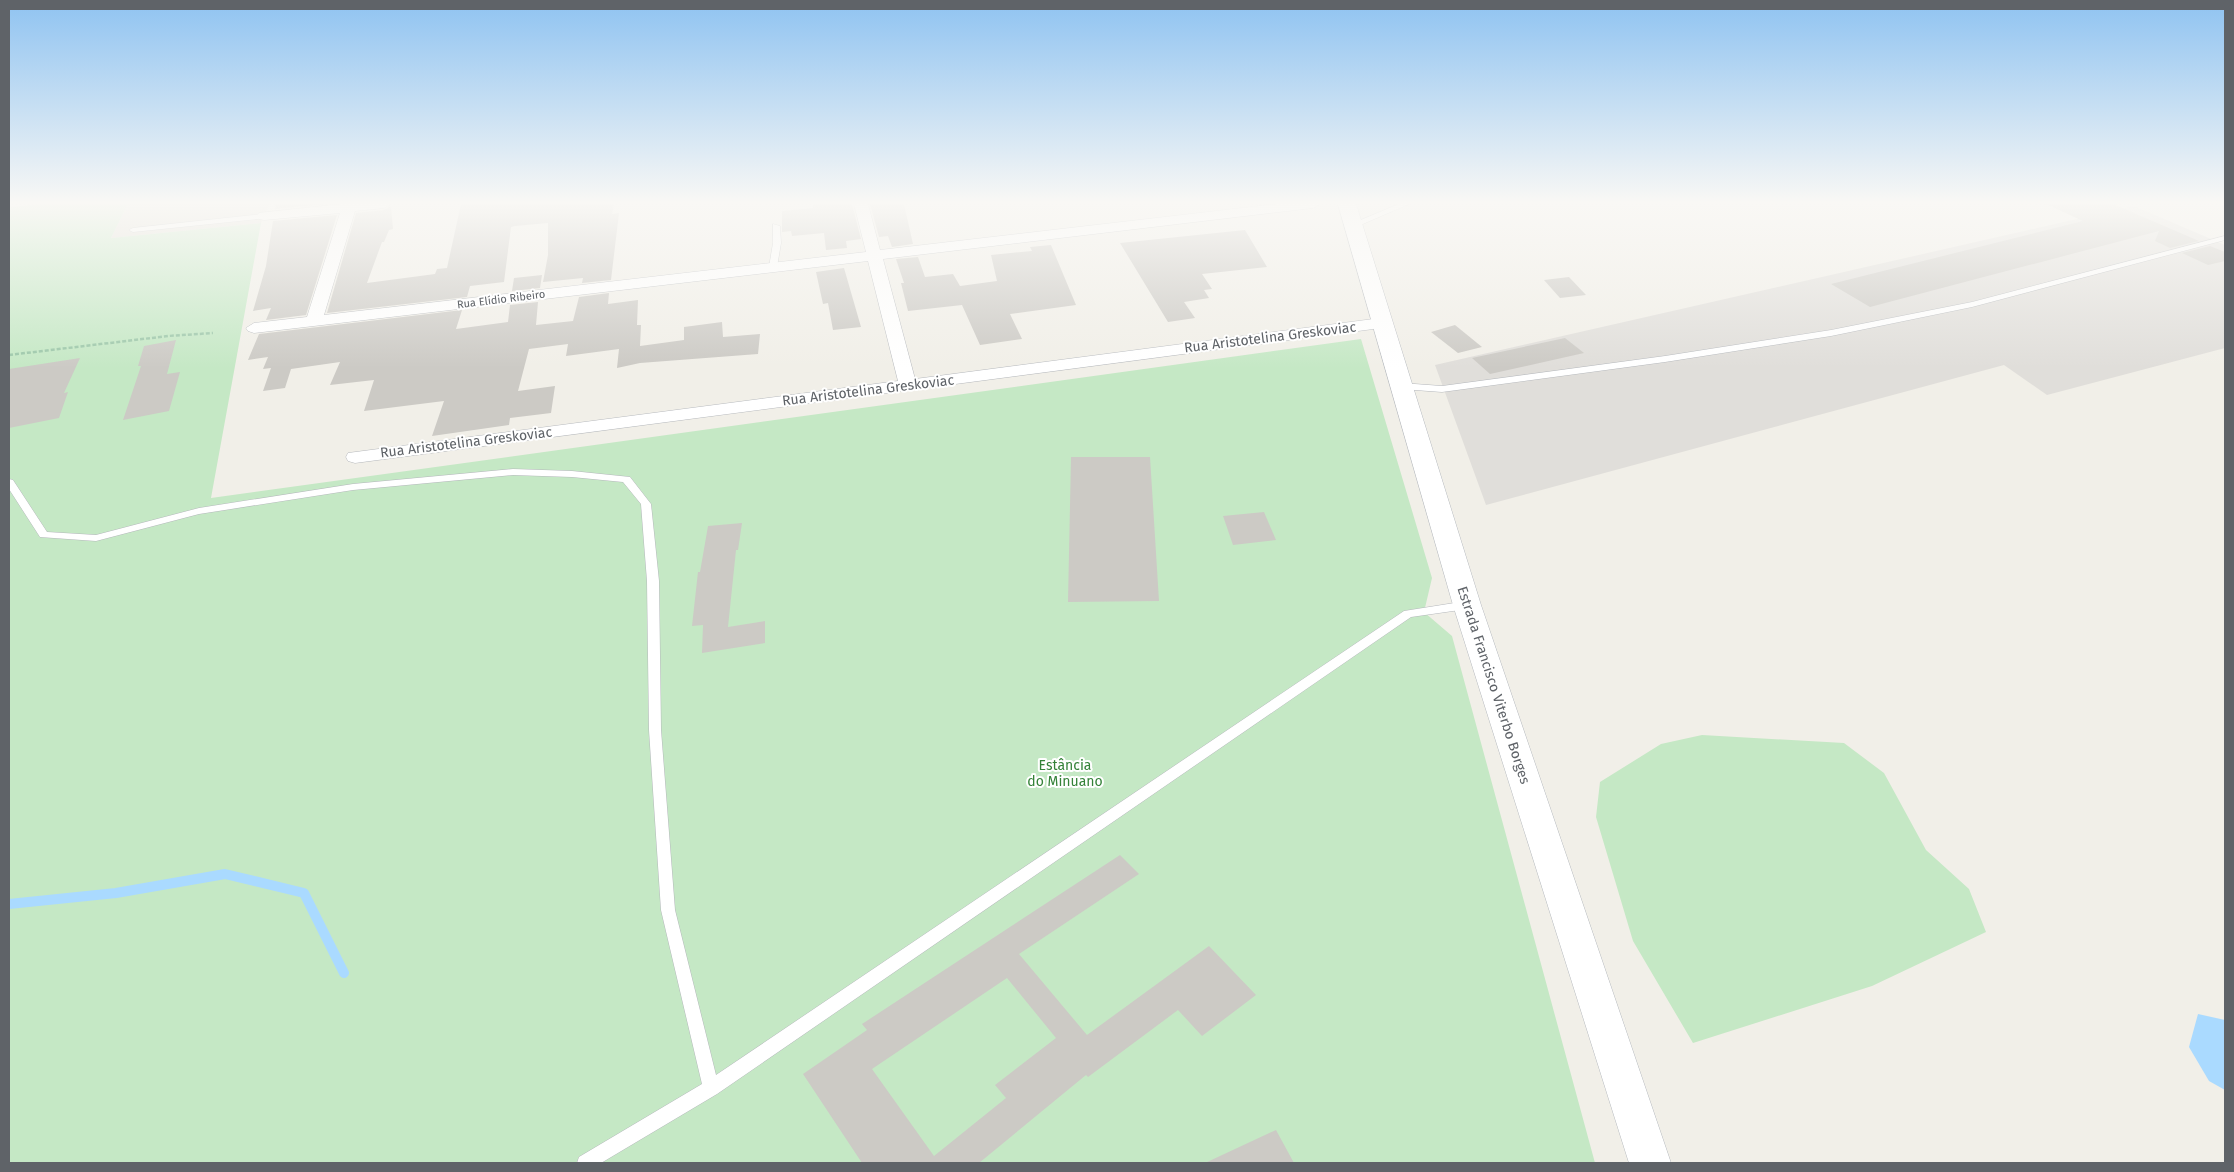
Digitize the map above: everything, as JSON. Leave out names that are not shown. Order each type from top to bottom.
[{"type":"street","points":[[314,320],[333,259]]},
{"type":"street","name":"Rua Elídio Ribeiro","points":[[254,328],[843,259]]},
{"type":"street","points":[[875,259],[908,385]]},
{"type":"street","name":"Estrada Francisco Viterbo Borges","points":[[1363,259],[1467,605],[1650,1163]]},
{"type":"street","name":"Rua Aristotelina Greskoviac","points":[[355,457],[1381,323]]},
{"type":"lane","points":[[773,267],[774,259]]},
{"type":"lane","points":[[1401,386],[1442,389],[1693,355],[1888,323],[2042,287],[2148,259]]},
{"type":"lane","points":[[9,482],[44,535],[96,538],[199,511],[353,487],[513,472],[572,474],[626,479],[646,504],[653,581],[655,730],[668,910],[711,1088]]},
{"type":"lane","points":[[585,1163],[711,1088],[1408,614],[1467,605]]},
{"type":"path","points":[[9,355],[168,336],[213,333]]},
{"type":"shaded area","points":[[1902,259],[2225,259],[2225,348],[2047,395],[2004,365],[1486,505],[1435,365]]},
{"type":"green space","name":"Estância do Minuano","points":[[9,259],[255,259],[211,498],[1361,339],[1432,578],[1424,612],[1452,636],[1595,1163],[9,1163]]},
{"type":"green space","points":[[1702,735],[1844,743],[1884,773],[1926,850],[1969,889],[1986,932],[1872,986],[1693,1043],[1633,941],[1596,817],[1600,782],[1661,744]]},
{"type":"water","points":[[2198,1014],[2225,1020],[2225,1090],[2209,1081],[2189,1047]]},
{"type":"building","points":[[267,259],[323,259],[306,315],[266,320],[271,308],[253,311]]},
{"type":"building","points":[[343,259],[376,259],[367,283],[435,274],[437,269],[447,268],[449,259],[507,259],[504,282],[470,286],[467,297],[327,313]]},
{"type":"building","points":[[547,259],[614,259],[611,280],[582,283],[583,278],[543,282]]},
{"type":"building","points":[[896,259],[919,259],[925,277],[953,274],[960,286],[997,281],[992,259],[1057,259],[1076,305],[1010,314],[1022,339],[980,345],[962,305],[908,311],[901,283],[904,283]]},
{"type":"building","points":[[1130,259],[1262,259],[1267,267],[1202,274],[1212,289],[1204,290],[1209,298],[1184,302],[1195,318],[1168,322]]},
{"type":"building","points":[[1932,259],[2054,259],[1870,307],[1831,284]]},
{"type":"building","points":[[2194,259],[2225,259],[2225,261],[2208,265]]},
{"type":"building","points":[[844,268],[861,327],[833,330],[828,303],[823,304],[816,272]]},
{"type":"building","points":[[542,275],[540,288],[512,291],[514,278]]},
{"type":"building","points":[[1569,277],[1586,295],[1560,298],[1544,280]]},
{"type":"building","points":[[609,293],[608,304],[638,300],[637,325],[641,325],[640,346],[684,340],[684,327],[722,322],[723,337],[760,334],[758,354],[640,363],[617,368],[619,349],[566,356],[568,344],[529,349],[518,391],[555,386],[551,413],[510,418],[509,425],[432,436],[444,401],[364,411],[374,380],[330,385],[340,362],[291,369],[285,388],[263,391],[271,368],[263,369],[268,357],[248,360],[259,334],[462,310],[456,329],[508,322],[510,305],[538,302],[536,325],[573,321],[579,297]]},
{"type":"building","points":[[1455,325],[1482,347],[1458,353],[1431,332]]},
{"type":"building","points":[[1565,338],[1584,353],[1490,374],[1472,358]]},
{"type":"building","points":[[176,340],[167,374],[180,372],[169,411],[123,420],[141,366],[138,366],[144,346]]},
{"type":"building","points":[[80,358],[64,393],[68,392],[59,418],[9,428],[9,369]]},
{"type":"building","points":[[1071,457],[1150,457],[1159,601],[1068,602]]},
{"type":"building","points":[[1264,512],[1276,540],[1233,545],[1223,516]]},
{"type":"building","points":[[742,523],[738,550],[736,550],[728,627],[765,621],[765,643],[702,653],[703,625],[692,626],[698,572],[700,572],[708,526]]},
{"type":"building","points":[[1120,855],[1139,874],[1019,954],[1087,1035],[1209,946],[1256,995],[1202,1036],[1178,1010],[1088,1077],[1086,1075],[979,1163],[862,1163],[803,1074],[867,1030],[862,1024]],"holes":[[[1007,978],[1056,1038],[995,1085],[1006,1098],[934,1156],[872,1069]]]},
{"type":"building","points":[[1276,1130],[1294,1163],[1205,1163]]},
{"type":"waterway","points":[[9,904],[116,893],[225,874],[304,893],[344,973]]}]
